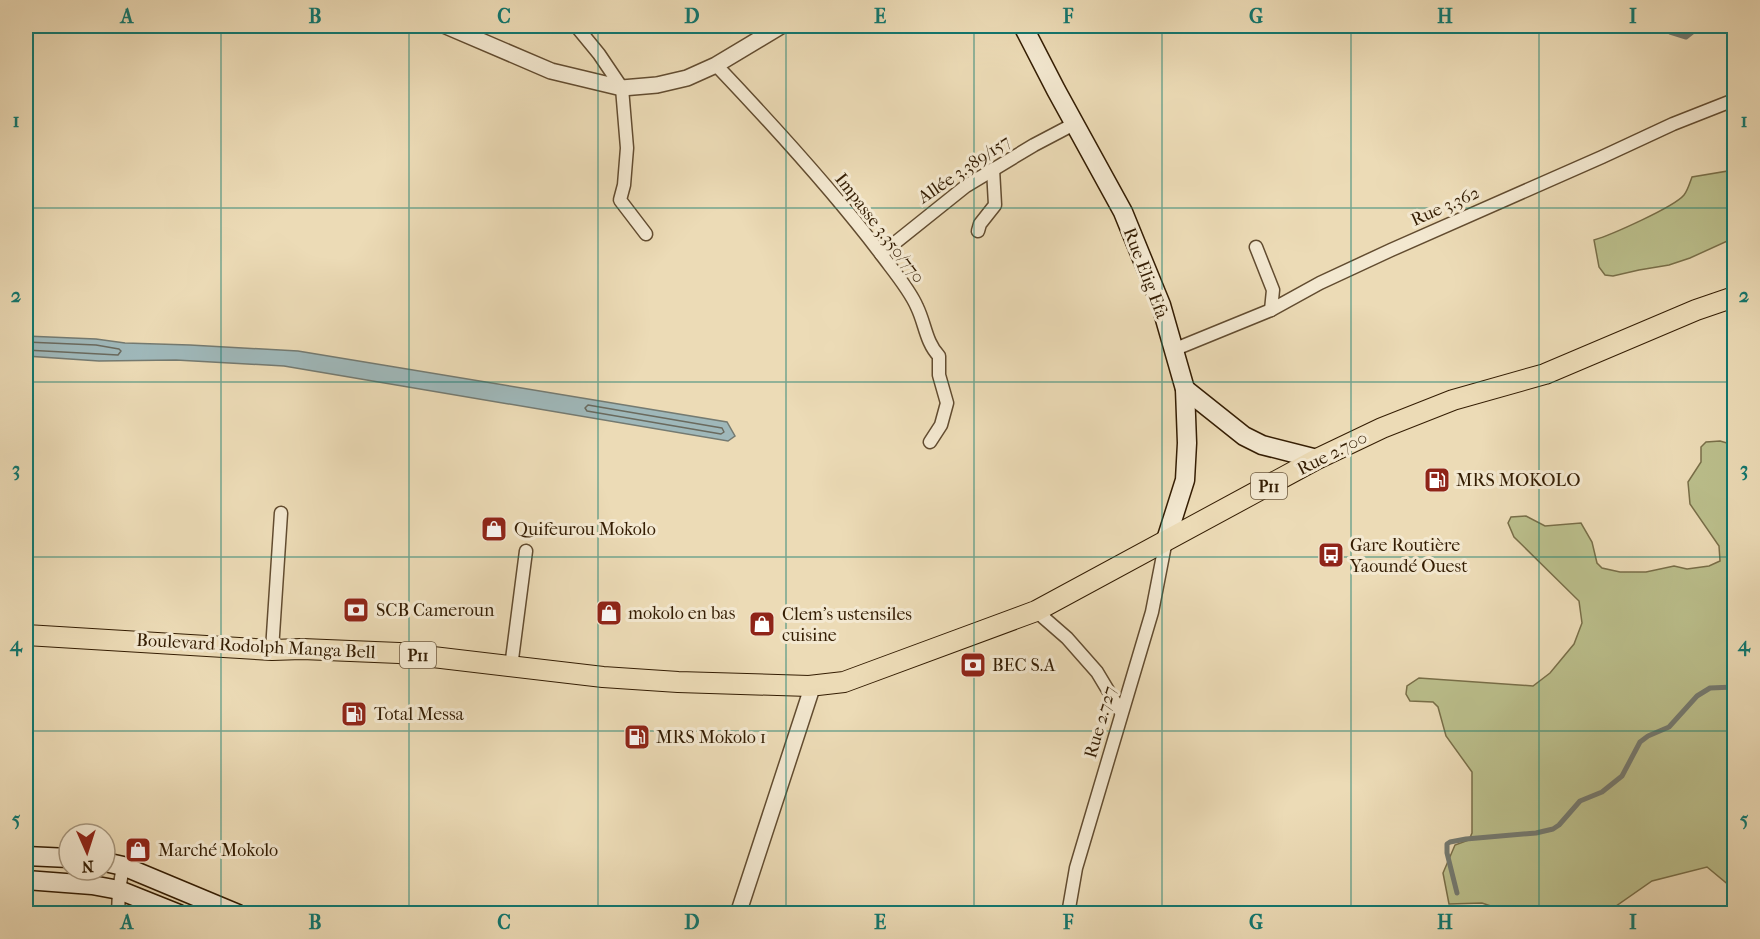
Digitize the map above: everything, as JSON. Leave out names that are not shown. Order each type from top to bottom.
[{"type":"main road","name":"Rue Elig Efa","points":[[1023,26],[1123,212],[1161,306],[1185,389],[1187,443],[1185,480],[1166,540]]},
{"type":"main road","name":"Rue 2.700","points":[[809,686],[844,682],[1036,611],[1317,459],[1382,428],[1443,404],[1545,374],[1696,310],[1734,297]]},
{"type":"main road","points":[[1185,389],[1244,436],[1262,445],[1317,459]]},
{"type":"main road","name":"Boulevard Rodolph Manga Bell","points":[[26,635],[272,650],[399,653],[603,678],[809,686]]},
{"type":"main road","points":[[26,856],[57,857]]},
{"type":"main road","points":[[117,865],[238,914]]},
{"type":"main road","points":[[26,880],[92,885],[119,890],[179,914]]},
{"type":"street","points":[[446,26],[551,71],[622,88],[657,85],[687,78],[716,65],[781,26]]},
{"type":"street","points":[[576,26],[622,88],[627,148],[624,185],[620,200],[646,234]]},
{"type":"street","name":"Impasse 3.350/770","points":[[716,65],[806,165],[881,254],[917,305],[933,350],[939,357],[939,375],[947,403],[941,425],[930,442]]},
{"type":"street","name":"Rue 3.362","points":[[1173,350],[1271,309],[1391,250],[1673,124],[1734,100]]},
{"type":"street","name":"Allée 3.389/157","points":[[881,254],[966,186],[1074,124]]},
{"type":"street","points":[[978,231],[980,224],[995,205],[993,169]]},
{"type":"street","points":[[1256,246],[1273,290],[1271,309]]},
{"type":"street","points":[[272,650],[281,513]]},
{"type":"street","name":"Rue 2.727","points":[[1068,914],[1076,868],[1152,612],[1166,540]]},
{"type":"street","points":[[510,668],[526,551]]},
{"type":"street","points":[[1036,611],[1067,638],[1097,672],[1121,712]]},
{"type":"street","points":[[738,914],[810,694],[809,686]]},
{"type":"street","points":[[117,880],[118,914]]},
{"type":"green space","points":[[1734,170],[1734,238],[1669,265],[1613,276],[1605,275],[1599,267],[1594,240],[1642,220],[1678,200],[1684,195],[1692,177]]},
{"type":"green space","points":[[1720,441],[1734,445],[1734,906],[1731,887],[1707,867],[1652,881],[1616,906],[1600,909],[1560,914],[1514,914],[1482,903],[1449,904],[1443,873],[1455,845],[1469,840],[1472,833],[1472,772],[1446,736],[1438,707],[1433,702],[1410,701],[1406,694],[1407,686],[1419,678],[1533,686],[1550,673],[1574,644],[1582,623],[1579,601],[1514,537],[1508,523],[1511,517],[1526,516],[1545,526],[1581,523],[1592,542],[1597,563],[1602,568],[1620,572],[1646,572],[1674,566],[1687,569],[1709,566],[1720,561],[1719,546],[1690,504],[1688,482],[1701,462],[1701,447],[1706,442]]},
{"type":"water","points":[[26,336],[298,351],[727,422],[735,436],[728,441],[284,366],[176,360],[99,361],[26,356]]},
{"type":"waterway","points":[[1661,26],[1670,32],[1686,37],[1700,26]]},
{"type":"waterway","points":[[1457,893],[1447,844],[1466,839],[1536,833],[1553,829],[1580,801],[1602,792],[1622,776],[1640,742],[1669,727],[1697,696],[1710,688],[1734,687]]},
{"type":"place","name":"MRS MOKOLO","points":[[1437,480]]},
{"type":"place","name":"Quifeurou Mokolo","points":[[494,529]]},
{"type":"place","name":"Gare Routière Yaoundé Ouest","points":[[1331,555]]},
{"type":"place","name":"SCB Cameroun","points":[[356,610]]},
{"type":"place","name":"mokolo en bas","points":[[609,613]]},
{"type":"place","name":"Clem’s ustensiles cuisine","points":[[762,624]]},
{"type":"place","name":"BEC S.A","points":[[973,665]]},
{"type":"place","name":"Total Messa","points":[[354,714]]},
{"type":"place","name":"MRS Mokolo 1","points":[[637,737]]},
{"type":"place","name":"Marché Mokolo","points":[[138,850]]}]
